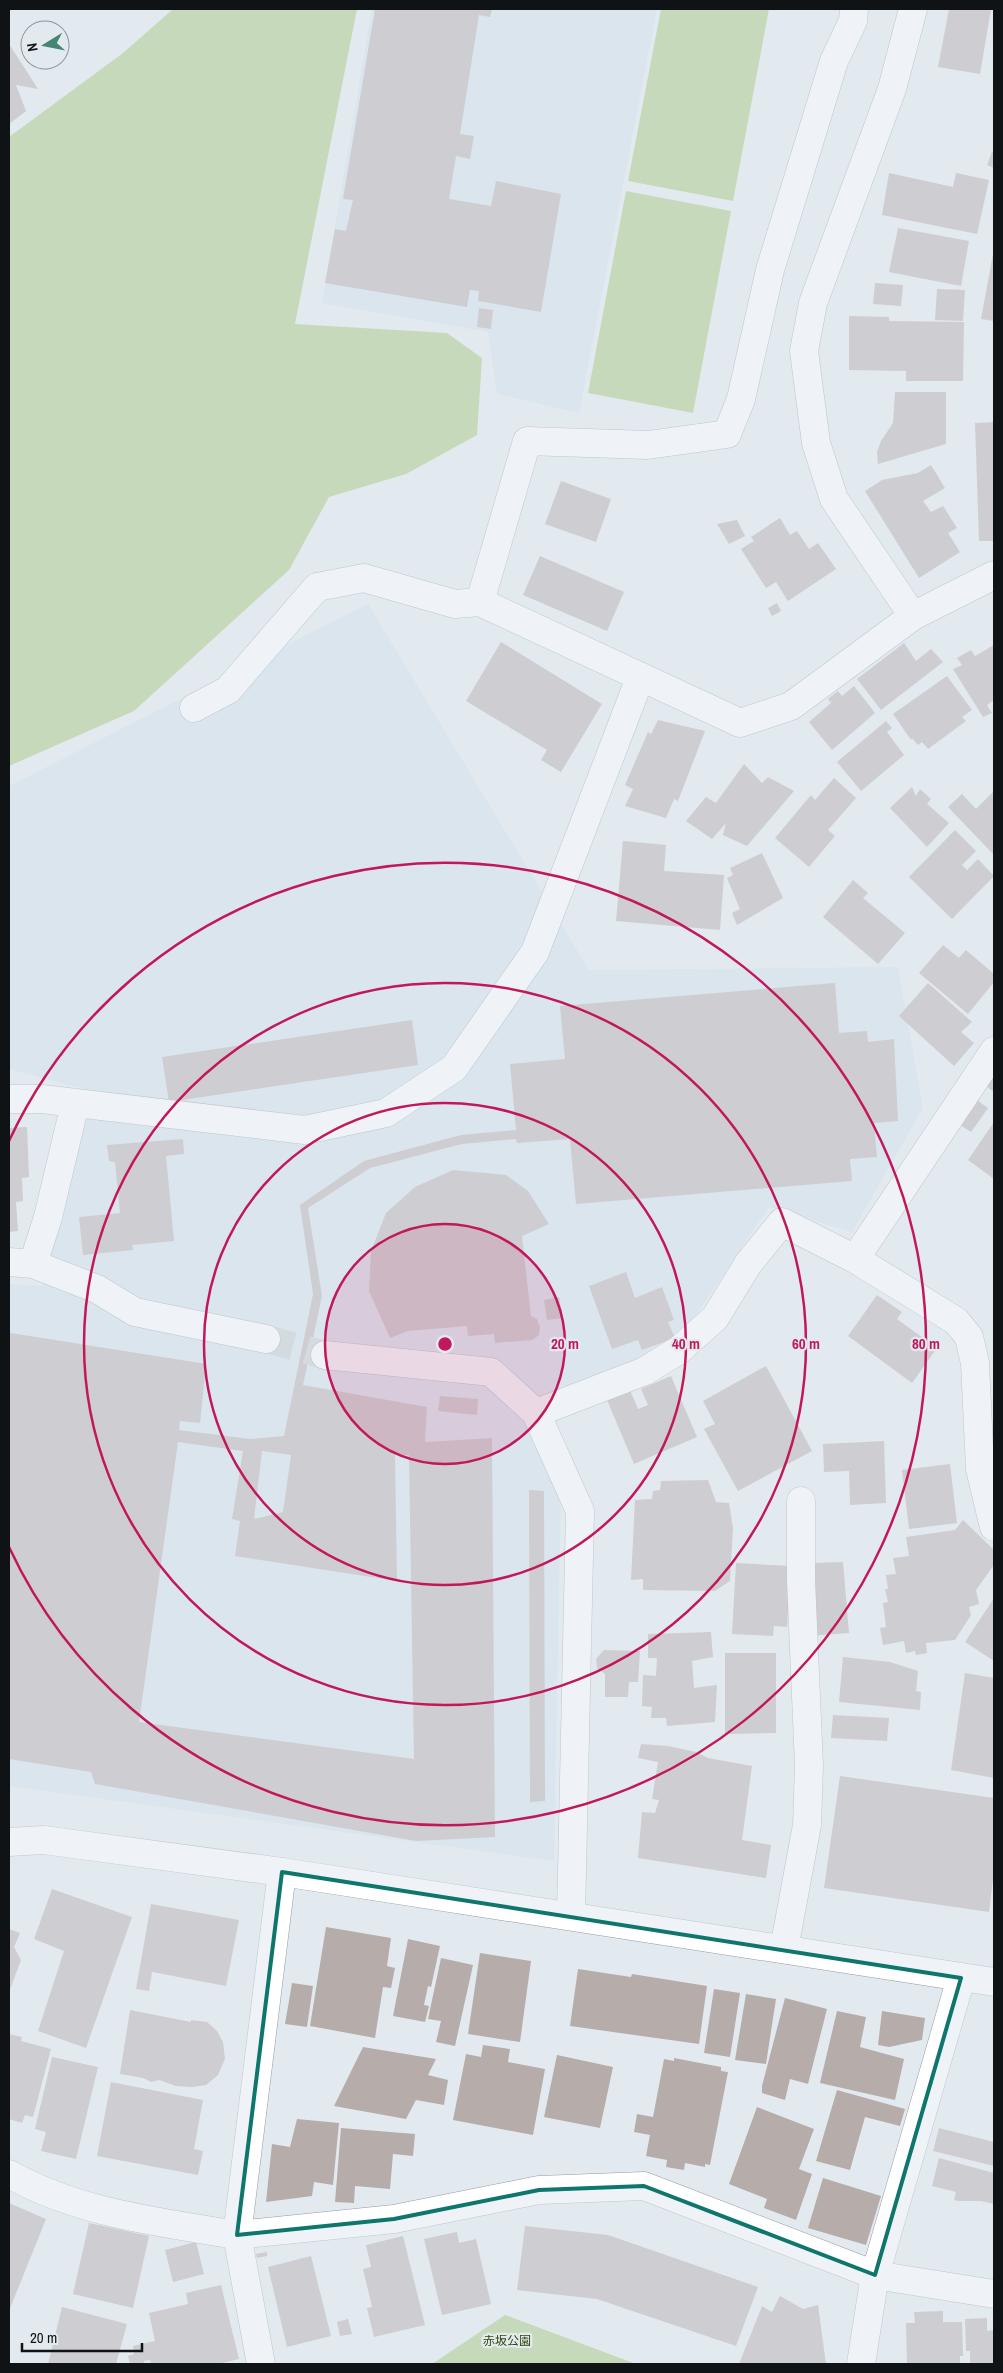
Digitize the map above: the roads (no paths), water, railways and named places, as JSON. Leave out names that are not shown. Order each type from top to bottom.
[{"type":"street","points":[[480,602],[527,441],[648,445],[727,434],[741,399],[770,270],[834,61],[853,21],[854,9]]},
{"type":"street","points":[[913,9],[892,89],[813,303],[804,351],[816,443],[834,499],[913,616]]},
{"type":"street","points":[[194,708],[228,690],[316,586],[364,578],[455,604],[480,602],[740,723],[791,706],[913,616],[994,575]]},
{"type":"street","points":[[9,1099],[42,1099],[305,1130],[386,1113],[454,1068],[535,952],[640,678]]},
{"type":"street","points":[[855,1259],[994,1051]]},
{"type":"street","points":[[75,1104],[48,1217],[21,1263],[98,1289],[135,1312],[266,1339]]},
{"type":"street","points":[[536,1413],[645,1371],[679,1350],[715,1318],[748,1264],[782,1222],[855,1259],[956,1321],[969,1337],[975,1363],[980,1469],[994,1527]]},
{"type":"street","points":[[325,1355],[491,1372],[536,1413],[580,1511],[571,1916]]},
{"type":"street","points":[[784,1948],[807,1825],[809,1766],[801,1580],[801,1501]]},
{"type":"street","points":[[9,1842],[44,1840],[282,1872],[784,1948],[994,1982]]},
{"type":"street","points":[[261,2364],[236,2235],[282,1872]]},
{"type":"street","points":[[861,2364],[875,2275],[961,1978]]},
{"type":"street","points":[[9,2174],[36,2190],[129,2218],[236,2235],[394,2219],[539,2190],[644,2186],[875,2275],[994,2294]]},
{"type":"tunnel","points":[[266,1339],[325,1355]]},
{"type":"park label","name":"赤坂公園","points":[[507,2341]]}]
